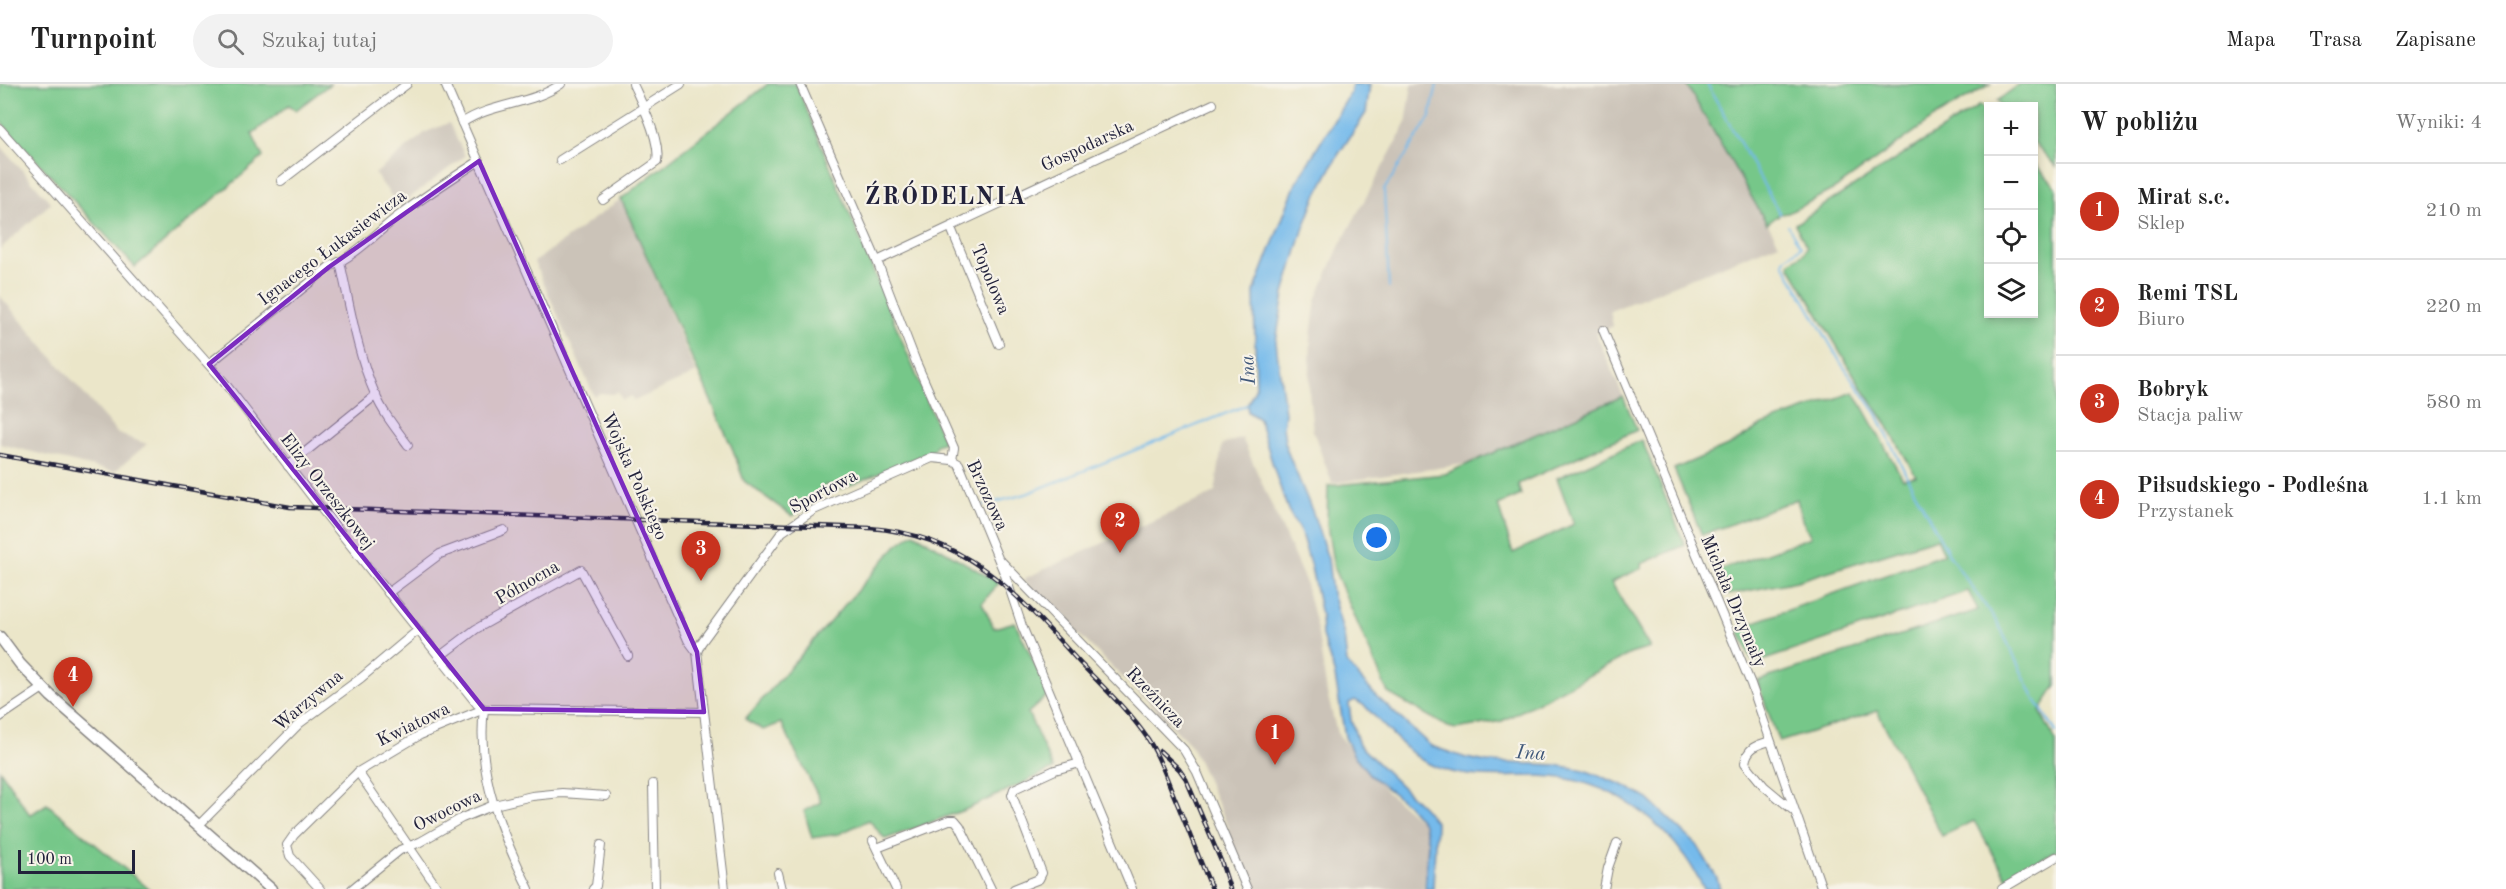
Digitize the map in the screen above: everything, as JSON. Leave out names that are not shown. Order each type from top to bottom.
[{"type":"street","points":[[281,181],[407,84]]},
{"type":"street","name":"Wojska Polskiego","points":[[445,84],[688,639],[697,652],[725,889]]},
{"type":"street","points":[[462,123],[470,117],[523,102],[553,90],[561,84]]},
{"type":"street","points":[[603,200],[657,162],[659,152],[633,84]]},
{"type":"street","points":[[560,160],[681,84]]},
{"type":"street","name":"Brzozowa","points":[[800,84],[877,261],[916,362],[954,448],[952,459],[958,464],[998,557],[1022,626],[1132,889]]},
{"type":"street","name":"Gospodarska","points":[[877,261],[1213,104]]},
{"type":"street","name":"Elizy Orzeszkowej","points":[[0,129],[209,364],[417,631],[477,704],[484,709]]},
{"type":"street","name":"Ignacego Łukasiewicza","points":[[209,364],[329,267],[340,262],[375,237],[396,218],[479,161]]},
{"type":"street","name":"Topolowa","points":[[951,228],[999,344]]},
{"type":"street","points":[[340,262],[364,365],[376,396],[388,418],[408,445]]},
{"type":"street","name":"Michała Drzymały","points":[[1603,330],[1735,643],[1822,889]]},
{"type":"street","points":[[288,466],[376,396]]},
{"type":"street","name":"Sportowa","points":[[697,652],[701,642],[782,532],[814,510],[932,458],[952,459]]},
{"type":"street","points":[[388,593],[440,554],[504,530]]},
{"type":"street","name":"Rzeźnicza","points":[[998,557],[1184,750],[1197,772],[1246,889]]},
{"type":"street","name":"Północna","points":[[439,657],[476,629],[581,570],[628,656]]},
{"type":"street","name":"Warzywna","points":[[199,825],[300,723],[362,678],[417,631]]},
{"type":"street","points":[[0,637],[43,688],[271,889]]},
{"type":"street","points":[[0,717],[43,688]]},
{"type":"street","points":[[530,889],[508,846],[494,805],[482,746],[484,709],[704,712]]},
{"type":"street","name":"Kwiatowa","points":[[320,889],[290,856],[287,845],[294,835],[358,772],[420,735],[484,709]]},
{"type":"street","points":[[1770,741],[1751,748],[1746,754],[1745,763],[1764,786],[1794,811]]},
{"type":"street","points":[[1014,889],[1039,879],[1042,873],[1012,795],[1014,789],[1056,770],[1080,763]]},
{"type":"street","points":[[358,772],[438,889]]},
{"type":"street","points":[[653,784],[655,889]]},
{"type":"street","name":"Owocowa","points":[[352,889],[408,846],[420,842],[462,818],[494,805],[532,796],[562,794],[606,796]]},
{"type":"street","points":[[896,889],[875,844],[949,820],[955,820],[960,826],[991,889]]},
{"type":"street","points":[[1604,889],[1608,868],[1617,843]]},
{"type":"street","points":[[592,889],[596,886],[601,845]]},
{"type":"street","points":[[2002,889],[2056,856]]},
{"type":"street","points":[[778,873],[782,889]]},
{"type":"highlighted area","points":[[479,161],[697,652],[704,712],[484,709],[209,364],[329,267]]},
{"type":"shaded area","points":[[1412,84],[1686,84],[1779,243],[1610,311],[1613,326],[1596,334],[1623,396],[1472,463],[1332,483],[1313,431],[1309,392],[1311,335],[1316,300],[1339,247],[1406,124]]},
{"type":"shaded area","points":[[449,123],[465,156],[399,206],[375,174],[426,132]]},
{"type":"shaded area","points":[[0,145],[51,203],[0,249]]},
{"type":"shaded area","points":[[621,199],[696,373],[634,401],[631,396],[622,400],[618,392],[600,393],[594,396],[534,262]]},
{"type":"shaded area","points":[[0,296],[118,434],[147,444],[114,472],[0,444]]},
{"type":"shaded area","points":[[1242,438],[1305,581],[1318,634],[1327,693],[1337,733],[1387,792],[1431,830],[1423,889],[1251,889],[1230,841],[1228,826],[1191,745],[1023,579],[1215,493],[1222,445]]},
{"type":"green space","points":[[0,84],[330,84],[296,110],[289,105],[252,134],[263,157],[135,267],[0,121]]},
{"type":"green space","points":[[768,84],[796,84],[944,442],[936,445],[933,451],[841,489],[833,485],[825,485],[814,504],[792,516],[744,481],[733,450],[621,199]]},
{"type":"green space","points":[[1686,84],[1991,84],[1938,115],[1836,188],[1788,213],[1780,214],[1767,224]]},
{"type":"green space","points":[[2020,84],[2056,84],[2056,167],[2038,147],[2038,102],[1997,101]]},
{"type":"green space","points":[[1980,105],[1984,110],[1984,318],[2038,318],[2038,167],[2056,187],[2056,686],[2040,711],[2056,742],[2056,850],[2008,880],[1974,821],[1942,836],[1877,711],[1779,742],[1757,681],[1978,610],[1968,591],[1756,663],[1751,659],[1738,628],[1944,554],[1937,538],[1797,581],[1728,595],[1717,571],[1811,537],[1802,520],[1797,499],[1702,535],[1674,469],[1732,444],[1762,425],[1854,392],[1903,479],[1916,476],[1790,267],[1789,263],[1804,253],[1807,247],[1795,224]]},
{"type":"green space","points":[[1623,396],[1637,430],[1518,484],[1521,495],[1498,505],[1513,553],[1574,524],[1557,478],[1642,440],[1685,545],[1641,564],[1642,568],[1611,582],[1650,648],[1630,654],[1502,721],[1456,729],[1448,727],[1388,693],[1334,569],[1327,525],[1328,486],[1445,474]]},
{"type":"green space","points":[[914,533],[999,583],[982,603],[994,628],[1015,622],[1049,694],[1028,713],[1053,769],[967,809],[885,839],[869,820],[839,834],[812,838],[804,811],[821,802],[781,723],[763,730],[745,719],[897,545]]},
{"type":"green space","points":[[0,770],[30,815],[47,804],[149,889],[0,889]]},
{"type":"water","points":[[1352,84],[1370,84],[1366,113],[1338,155],[1316,196],[1303,230],[1284,294],[1276,342],[1285,413],[1283,427],[1286,448],[1313,513],[1328,559],[1332,593],[1344,635],[1347,663],[1375,695],[1431,746],[1466,758],[1487,762],[1556,765],[1584,770],[1623,785],[1648,799],[1697,845],[1717,878],[1720,889],[1704,889],[1675,844],[1657,825],[1637,808],[1614,795],[1565,778],[1467,775],[1439,768],[1411,752],[1365,706],[1355,700],[1349,703],[1351,720],[1359,745],[1423,807],[1436,823],[1433,889],[1425,889],[1428,843],[1424,824],[1407,804],[1370,775],[1353,754],[1345,737],[1335,676],[1322,635],[1321,615],[1301,533],[1288,510],[1259,419],[1248,412],[1247,405],[1256,387],[1254,292],[1296,183],[1351,92]]},
{"type":"waterway","points":[[1389,287],[1384,190],[1430,117],[1437,84]]},
{"type":"waterway","points":[[1707,84],[1780,214]]},
{"type":"waterway","points":[[1788,226],[1801,247],[1785,258],[1783,263],[1841,363],[1877,414],[1909,481],[1950,556],[1999,625],[2034,698],[2056,732]]},
{"type":"waterway","points":[[984,505],[1026,494],[1247,405]]},
{"type":"railway","points":[[0,455],[290,507],[870,528],[905,533],[936,543],[963,556],[989,573],[1013,593],[1133,719],[1159,759],[1212,889]]},
{"type":"railway","points":[[1160,751],[1186,779],[1221,861],[1230,889]]},
{"type":"place","name":"Remi TSL","points":[[1120,553]]},
{"type":"place","name":"Bobryk","points":[[701,581]]},
{"type":"place","name":"Piłsudskiego - Podleśna","points":[[73,707]]},
{"type":"place","name":"Mirat s.c.","points":[[1275,765]]},
{"type":"district","name":"ŹRÓDELNIA","points":[[946,196]]},
{"type":"water label","name":"Ina","points":[[1247,370]]},
{"type":"water label","name":"Ina","points":[[1531,752]]}]
